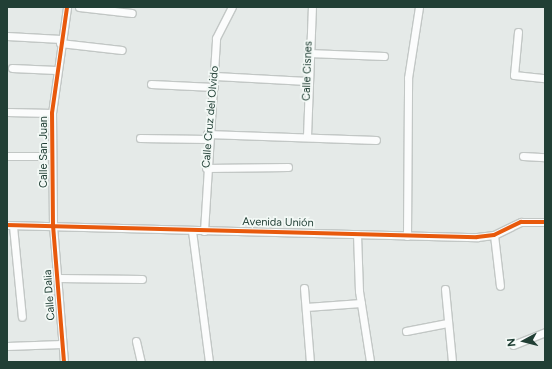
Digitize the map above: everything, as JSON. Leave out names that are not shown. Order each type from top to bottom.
[{"type":"street","name":"Calle San Juan","points":[[53,226],[52,113],[56,70],[66,7]]},
{"type":"street","points":[[79,7],[132,13]]},
{"type":"street","name":"Calle Cruz del Olvido","points":[[204,231],[208,136],[215,76],[217,34],[232,7]]},
{"type":"street","name":"Calle Cisnes","points":[[307,136],[308,53],[312,7]]},
{"type":"street","points":[[408,236],[408,78],[419,7]]},
{"type":"street","points":[[518,32],[514,75],[545,78]]},
{"type":"street","points":[[7,36],[60,41],[122,50]]},
{"type":"street","points":[[308,53],[384,56]]},
{"type":"street","points":[[12,68],[56,70]]},
{"type":"street","points":[[215,76],[307,81]]},
{"type":"street","points":[[151,84],[214,87]]},
{"type":"street","points":[[7,112],[52,113]]},
{"type":"street","points":[[140,138],[307,136],[376,140]]},
{"type":"street","points":[[7,156],[52,156]]},
{"type":"street","points":[[523,156],[545,157]]},
{"type":"street","points":[[206,168],[288,166]]},
{"type":"street","name":"Avenida Unión","points":[[10,226],[408,236],[494,235],[522,222],[545,222]]},
{"type":"street","points":[[10,226],[22,317]]},
{"type":"street","name":"Calle Dalia","points":[[53,226],[64,362]]},
{"type":"street","points":[[192,231],[209,362]]},
{"type":"street","points":[[357,234],[361,303],[370,361]]},
{"type":"street","points":[[494,235],[500,286]]},
{"type":"street","points":[[58,278],[142,279]]},
{"type":"street","points":[[304,288],[310,362]]},
{"type":"street","points":[[445,290],[447,323],[452,362]]},
{"type":"street","points":[[306,307],[361,303]]},
{"type":"street","points":[[406,331],[447,323]]},
{"type":"street","points":[[513,345],[545,332]]},
{"type":"street","points":[[136,341],[141,362]]},
{"type":"street","points":[[7,346],[62,344]]},
{"type":"cycle path","points":[[64,362],[53,226],[52,113],[67,7]]},
{"type":"cycle path","points":[[7,225],[477,237],[494,235],[521,222],[545,222]]}]
